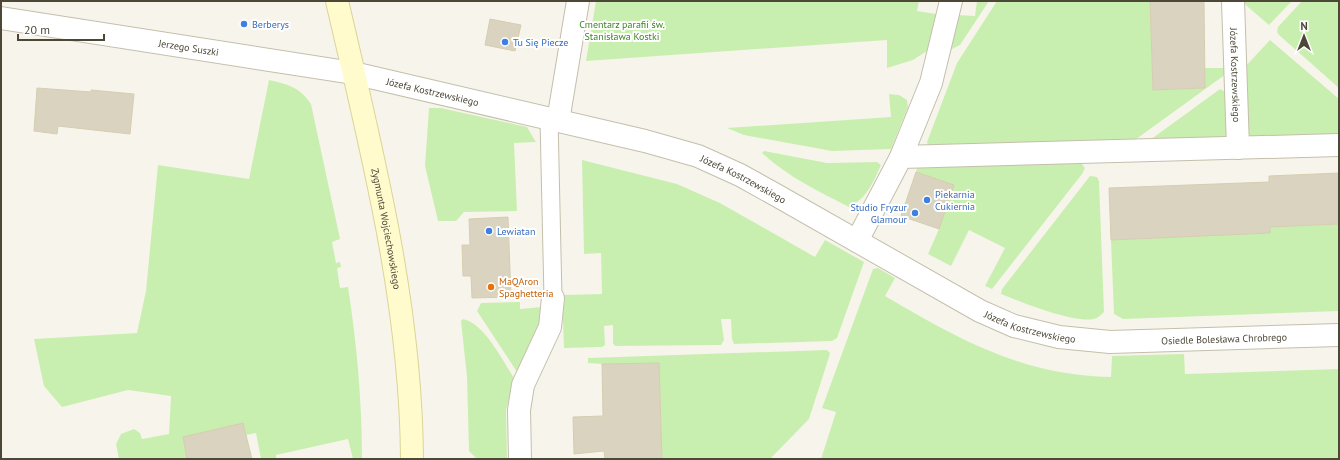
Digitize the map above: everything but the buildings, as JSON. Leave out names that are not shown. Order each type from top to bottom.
[{"type":"street","name":"Zygmunta Wojciechowskiego","points":[[337,1],[374,162],[399,292],[410,380],[412,459]]},
{"type":"street","points":[[553,120],[578,1]]},
{"type":"street","points":[[857,240],[901,157],[932,83],[950,1]]},
{"type":"street","name":"Józefa Kostrzewskiego","points":[[1233,1],[1238,148]]},
{"type":"street","name":"Jerzego Suszki","points":[[1,18],[353,73]]},
{"type":"street","name":"Józefa Kostrzewskiego","points":[[353,73],[645,141],[698,156],[740,175],[980,311],[1014,326],[1059,337],[1110,342]]},
{"type":"street","points":[[901,157],[1339,145]]},
{"type":"street","points":[[520,459],[519,410],[523,385],[550,327],[553,298]]},
{"type":"street","name":"Osiedle Bolesława Chrobrego","points":[[1110,342],[1339,335]]},
{"type":"lane","points":[[553,120],[553,298]]},
{"type":"green space","name":"Cmentarz parafii św. Stanisława Kostki","points":[[596,1],[919,1],[917,11],[936,14],[927,51],[913,60],[887,68],[887,40],[586,61]]},
{"type":"green space","points":[[977,1],[989,1],[960,45],[950,50],[957,15],[975,16]]},
{"type":"green space","points":[[997,1],[1150,1],[1153,90],[1204,88],[1204,68],[1226,68],[1226,74],[1128,145],[929,148],[927,142],[957,63]]},
{"type":"green space","points":[[1241,1],[1292,1],[1269,25]]},
{"type":"green space","points":[[1302,1],[1339,1],[1339,88],[1277,32],[1278,27]]},
{"type":"green space","points":[[1270,40],[1339,99],[1339,139],[1253,141],[1245,133],[1243,69]]},
{"type":"green space","points":[[269,80],[293,87],[307,98],[311,104],[340,239],[332,242],[336,263],[340,262],[341,267],[337,268],[340,288],[348,287],[360,394],[362,459],[353,459],[348,439],[276,455],[276,459],[261,459],[256,433],[246,435],[243,423],[183,437],[187,459],[119,459],[116,444],[121,434],[134,429],[140,433],[142,439],[169,434],[171,396],[128,390],[62,407],[44,386],[34,339],[137,333],[146,291],[158,165],[249,179]]},
{"type":"green space","points":[[1220,89],[1228,93],[1230,131],[1221,143],[1139,148]]},
{"type":"green space","points":[[889,94],[899,95],[907,100],[908,107],[891,149],[832,151],[744,135],[727,128],[891,117]]},
{"type":"green space","points":[[429,108],[441,108],[527,127],[536,142],[514,143],[517,211],[464,212],[456,221],[438,221],[425,166]]},
{"type":"green space","points":[[764,151],[827,163],[877,162],[881,165],[865,195],[849,207],[782,169],[762,153]]},
{"type":"green space","points":[[582,160],[677,184],[720,203],[815,257],[825,240],[864,262],[837,338],[832,341],[734,344],[732,339],[731,319],[721,319],[724,340],[721,345],[615,346],[613,343],[613,325],[604,326],[605,345],[602,347],[564,348],[562,295],[602,294],[601,253],[584,254]]},
{"type":"green space","points":[[1081,163],[1085,168],[1082,174],[992,289],[985,286],[1005,248],[969,230],[951,266],[928,254],[939,229],[954,185],[916,172],[918,165]]},
{"type":"green space","points":[[1090,176],[1097,177],[1099,181],[1104,312],[1094,319],[1073,318],[1047,311],[1001,294],[1002,289]]},
{"type":"green space","points":[[1339,224],[1339,311],[1123,319],[1114,314],[1111,240],[1270,233],[1270,227]]},
{"type":"green space","points":[[878,268],[895,278],[885,296],[939,327],[966,340],[1020,362],[1049,370],[1079,375],[1111,377],[1112,356],[1184,354],[1185,374],[1339,369],[1339,459],[821,459],[836,412],[822,408],[873,269]]},
{"type":"green space","points":[[520,302],[520,309],[542,307],[542,317],[517,372],[477,311],[481,303]]},
{"type":"green space","points":[[463,319],[471,322],[485,335],[499,353],[514,378],[506,410],[507,459],[477,459],[469,451],[467,377],[461,321]]},
{"type":"green space","points":[[827,350],[830,353],[829,357],[809,419],[770,459],[662,459],[659,363],[588,363],[588,358]]},
{"type":"place","name":"Berberys","points":[[244,24]]},
{"type":"place","name":"Tu Się Piecze","points":[[505,42]]},
{"type":"place","name":"Piekarnia Cukiernia","points":[[927,200]]},
{"type":"place","name":"Studio Fryzur Glamour","points":[[915,213]]},
{"type":"place","name":"Lewiatan","points":[[489,231]]},
{"type":"place","name":"MaQAron Spaghetteria","points":[[491,287]]}]
